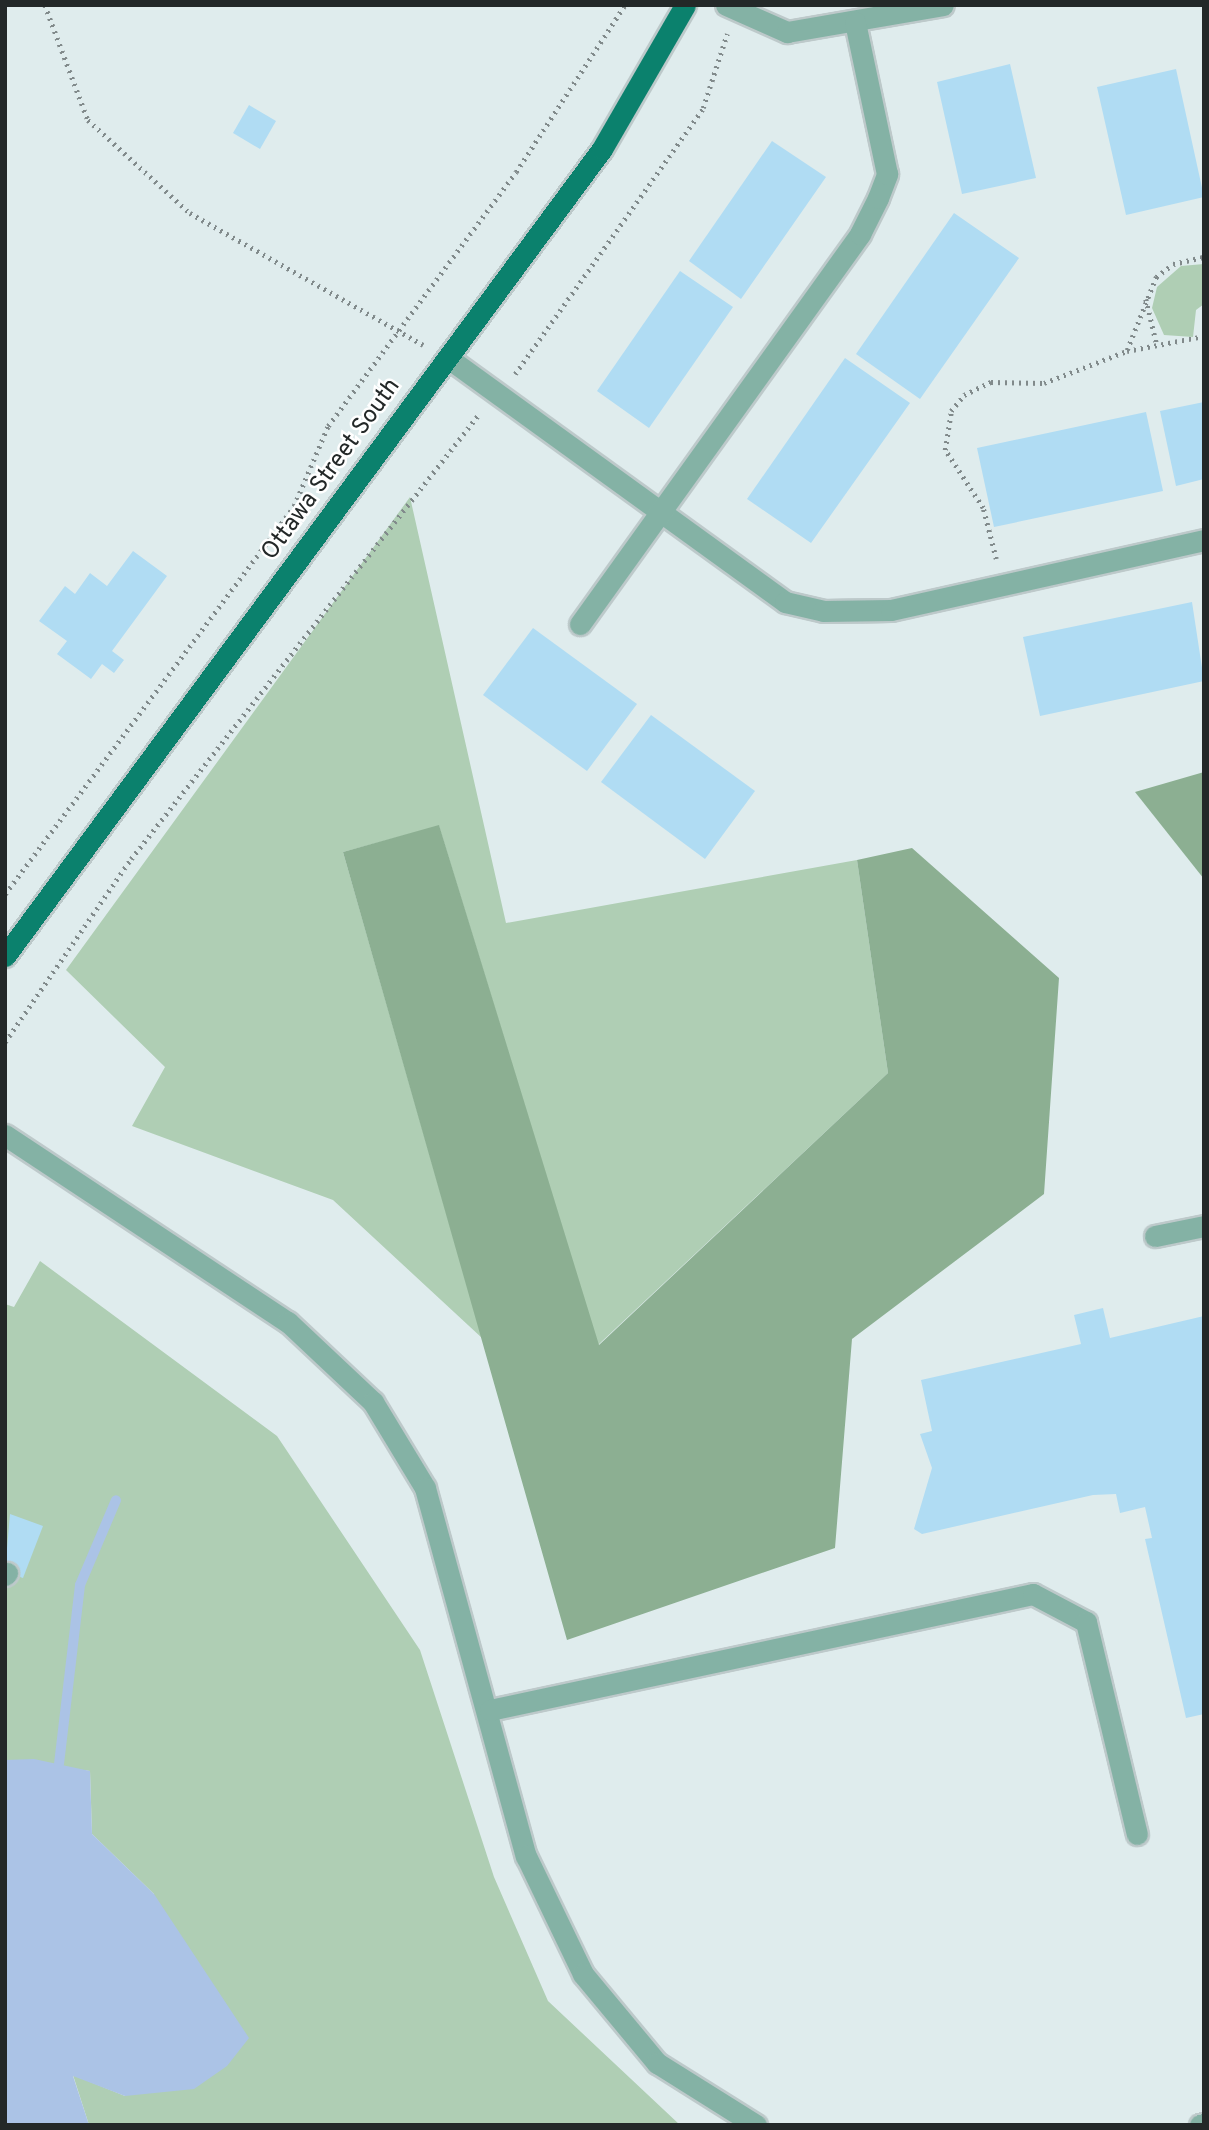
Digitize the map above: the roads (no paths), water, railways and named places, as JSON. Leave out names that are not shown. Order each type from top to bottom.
[{"type":"main road","name":"Ottawa Street South","points":[[5,956],[602,149],[685,5]]},
{"type":"lane","points":[[726,5],[787,32],[943,5]]},
{"type":"lane","points":[[580,624],[860,234],[878,198],[887,174],[855,22]]},
{"type":"lane","points":[[448,358],[785,602],[822,611],[891,610],[1204,540]]},
{"type":"lane","points":[[5,1135],[288,1322],[373,1402],[425,1488],[490,1710],[526,1856],[583,1974],[657,2063],[756,2125]]},
{"type":"lane","points":[[1155,1236],[1204,1226]]},
{"type":"lane","points":[[490,1710],[1033,1594],[1086,1622],[1137,1834]]},
{"type":"water","points":[[34,1759],[90,1771],[92,1834],[154,1894],[249,2038],[227,2066],[194,2089],[125,2096],[73,2076],[89,2125],[5,2125],[5,1760]]},
{"type":"waterway","points":[[59,1764],[80,1585],[116,1500]]}]
